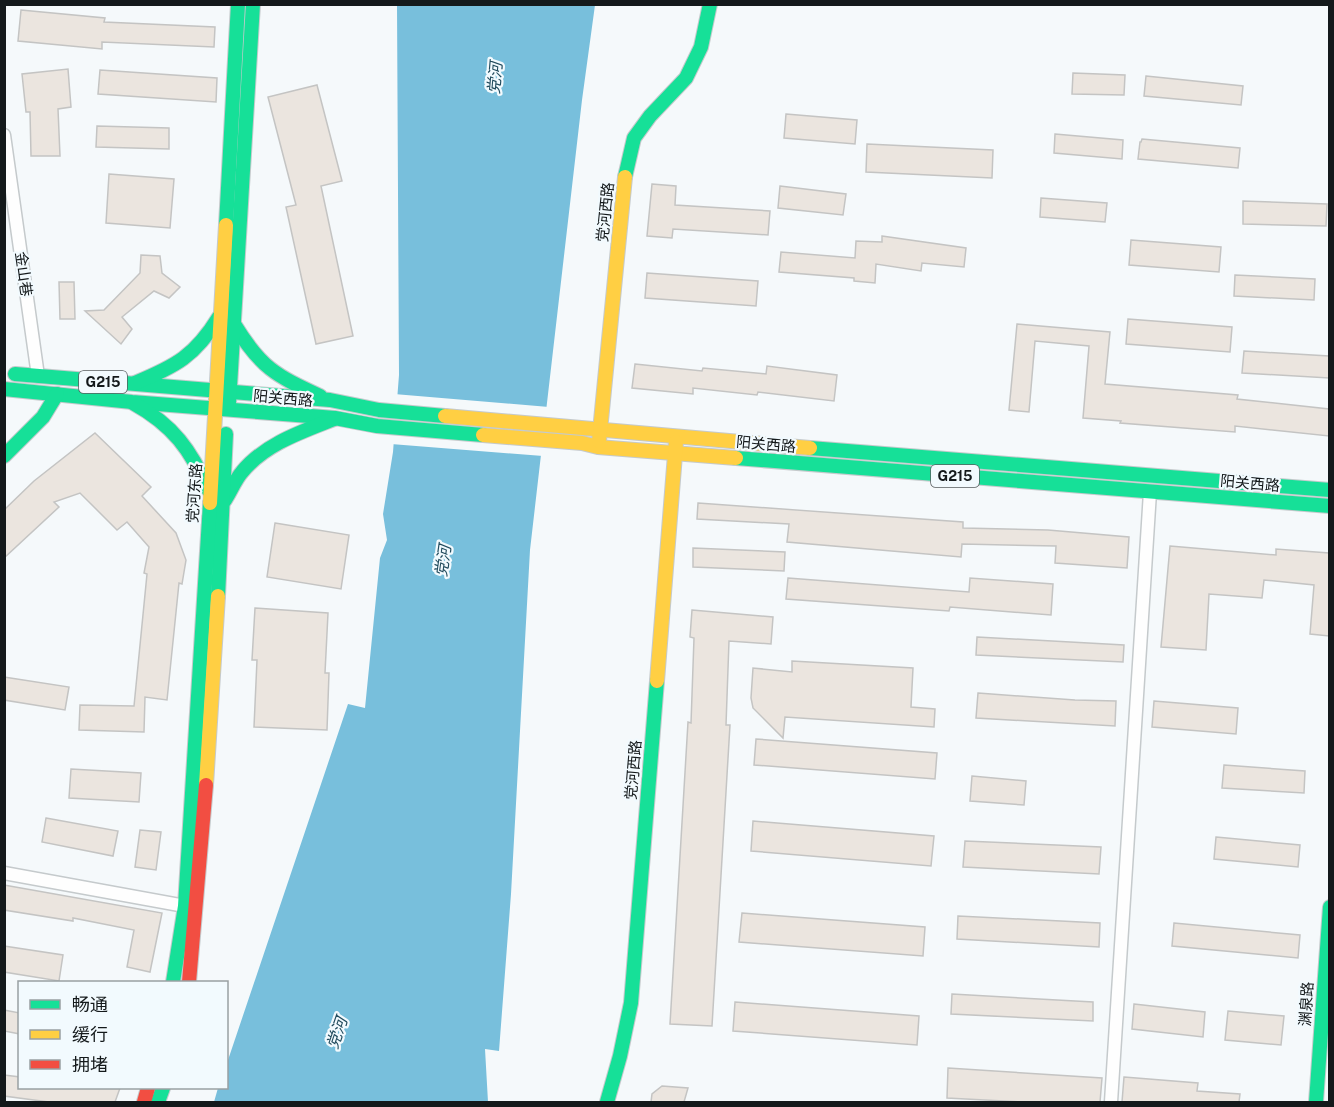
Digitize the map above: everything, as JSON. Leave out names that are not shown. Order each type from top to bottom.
[{"type":"main road","name":"党河东路","points":[[173,981],[191,905],[223,505],[222,409],[216,391],[238,4]]},
{"type":"main road","name":"党河东路","points":[[216,391],[234,324],[253,4]]},
{"type":"main road","name":"党河西路","points":[[598,447],[629,159],[634,138],[650,116],[686,78],[701,47],[710,4]]},
{"type":"main road","points":[[131,384],[171,369],[188,357],[200,347],[221,313]]},
{"type":"main road","points":[[234,324],[249,349],[262,364],[288,382],[330,400]]},
{"type":"main road","name":"G215","points":[[4,373],[216,391]]},
{"type":"main road","points":[[4,389],[57,394]]},
{"type":"main road","name":"阳关西路","points":[[216,391],[330,400],[378,410],[676,437],[1329,490]]},
{"type":"main road","name":"G215","points":[[4,456],[43,417],[57,394],[132,402]]},
{"type":"main road","points":[[132,402],[164,423],[180,440],[195,460],[209,492]]},
{"type":"main road","name":"阳关西路","points":[[132,402],[335,418],[377,426],[582,443],[598,447],[1329,506]]},
{"type":"main road","name":"党河东路","points":[[189,981],[198,716],[209,492],[222,409]]},
{"type":"main road","points":[[223,505],[241,474],[262,453],[281,440],[335,418]]},
{"type":"main road","name":"党河西路","points":[[607,1102],[631,1003],[676,437]]},
{"type":"main road","name":"渊泉路","points":[[1316,1102],[1329,907]]},
{"type":"street","name":"金山巷","points":[[4,135],[38,376]]},
{"type":"street","points":[[1111,1102],[1150,492]]},
{"type":"street","points":[[4,873],[191,905]]},
{"type":"water","name":"党河","points":[[397,5],[595,5],[530,550],[511,894],[499,1051],[485,1049],[488,1102],[214,1102],[218,1089],[228,1089],[228,1060],[348,704],[365,708],[380,558],[387,540],[383,514],[393,452],[399,375]]},
{"type":"pier","points":[[394,394],[549,407],[543,456],[391,444]]},
{"type":"building","points":[[21,10],[105,18],[104,22],[215,27],[214,47],[102,42],[102,49],[18,41]]},
{"type":"building","points":[[68,69],[71,107],[58,109],[60,156],[31,156],[30,112],[26,112],[22,74]]},
{"type":"building","points":[[100,70],[217,78],[216,102],[98,94]]},
{"type":"building","points":[[1073,73],[1125,75],[1124,95],[1072,94]]},
{"type":"building","points":[[1146,76],[1243,86],[1241,105],[1144,96]]},
{"type":"building","points":[[317,85],[342,181],[321,186],[353,336],[316,344],[286,207],[296,205],[268,97]]},
{"type":"building","points":[[786,114],[857,120],[855,144],[784,138]]},
{"type":"building","points":[[97,126],[169,128],[169,149],[96,147]]},
{"type":"building","points":[[1055,134],[1123,140],[1122,159],[1054,153]]},
{"type":"building","points":[[1142,139],[1240,148],[1238,168],[1138,159]]},
{"type":"building","points":[[867,144],[993,150],[992,178],[866,172]]},
{"type":"building","points":[[109,174],[174,179],[170,228],[106,223]]},
{"type":"building","points":[[652,184],[676,186],[675,205],[770,211],[768,235],[673,229],[672,238],[647,236]]},
{"type":"building","points":[[780,186],[846,194],[843,215],[778,208]]},
{"type":"building","points":[[1041,198],[1107,203],[1105,222],[1040,217]]},
{"type":"building","points":[[1243,201],[1327,204],[1326,226],[1243,224]]},
{"type":"building","points":[[882,236],[966,248],[964,267],[922,263],[921,271],[876,264],[875,283],[854,281],[854,278],[779,272],[781,252],[855,258],[856,241],[882,242]]},
{"type":"building","points":[[1131,240],[1221,247],[1219,272],[1129,265]]},
{"type":"building","points":[[141,255],[160,256],[162,273],[180,287],[169,298],[154,291],[122,317],[132,329],[121,344],[85,311],[104,310],[140,273]]},
{"type":"building","points":[[647,273],[758,281],[756,306],[645,298]]},
{"type":"building","points":[[1235,275],[1315,279],[1314,300],[1234,296]]},
{"type":"building","points":[[59,282],[74,282],[75,319],[60,319]]},
{"type":"building","points":[[1128,319],[1232,327],[1230,352],[1126,344]]},
{"type":"building","points":[[1017,324],[1110,332],[1105,384],[1238,395],[1237,399],[1329,409],[1329,436],[1235,426],[1235,432],[1083,418],[1089,346],[1035,341],[1029,412],[1009,410]]},
{"type":"building","points":[[1244,351],[1329,356],[1329,378],[1242,373]]},
{"type":"building","points":[[635,364],[702,371],[703,368],[766,374],[767,366],[837,375],[834,401],[758,392],[757,395],[693,388],[693,394],[632,388]]},
{"type":"building","points":[[95,433],[151,487],[142,496],[176,533],[186,560],[182,584],[179,583],[167,700],[145,697],[144,732],[79,730],[80,705],[134,706],[147,574],[144,573],[149,547],[127,522],[117,530],[80,493],[54,502],[59,507],[4,558],[4,510],[34,481]]},
{"type":"building","points":[[698,503],[963,522],[963,528],[1048,530],[1129,537],[1127,568],[1055,563],[1056,546],[962,544],[961,557],[787,542],[789,524],[697,519]]},
{"type":"building","points":[[275,523],[349,535],[341,589],[267,577]]},
{"type":"building","points":[[1170,546],[1276,555],[1276,549],[1329,553],[1329,636],[1310,634],[1314,585],[1264,580],[1262,598],[1209,594],[1206,650],[1161,647]]},
{"type":"building","points":[[693,548],[785,552],[784,571],[693,567]]},
{"type":"building","points":[[788,578],[969,592],[970,578],[1053,584],[1051,615],[950,607],[949,611],[786,599]]},
{"type":"building","points":[[255,608],[328,613],[325,673],[329,673],[327,730],[254,727],[257,660],[252,660]]},
{"type":"building","points":[[692,610],[773,617],[771,644],[729,641],[726,725],[730,725],[712,1026],[670,1024],[688,722],[691,723],[694,638],[690,637]]},
{"type":"building","points":[[977,637],[1124,645],[1123,662],[976,655]]},
{"type":"building","points":[[792,661],[913,668],[911,707],[935,709],[934,727],[785,717],[783,738],[753,708],[751,698],[753,668],[792,672]]},
{"type":"building","points":[[4,677],[69,687],[65,710],[4,700]]},
{"type":"building","points":[[978,693],[1116,701],[1115,726],[976,718]]},
{"type":"building","points":[[1154,701],[1238,708],[1236,734],[1152,727]]},
{"type":"building","points":[[756,739],[937,753],[935,779],[754,765]]},
{"type":"building","points":[[1224,765],[1305,771],[1304,793],[1222,788]]},
{"type":"building","points":[[71,769],[141,773],[139,802],[69,798]]},
{"type":"building","points":[[972,776],[1026,781],[1024,805],[970,801]]},
{"type":"building","points":[[46,818],[118,831],[113,856],[42,842]]},
{"type":"building","points":[[753,821],[934,836],[931,866],[751,851]]},
{"type":"building","points":[[140,830],[161,832],[156,870],[135,867]]},
{"type":"building","points":[[1216,837],[1300,845],[1298,867],[1214,859]]},
{"type":"building","points":[[965,841],[1101,847],[1099,874],[963,867]]},
{"type":"building","points":[[4,885],[162,913],[150,972],[127,967],[134,930],[73,918],[73,921],[4,910]]},
{"type":"building","points":[[742,913],[925,927],[923,956],[739,942]]},
{"type":"building","points":[[958,916],[1100,923],[1099,947],[957,939]]},
{"type":"building","points":[[1174,923],[1300,935],[1298,958],[1172,946]]},
{"type":"building","points":[[4,946],[63,955],[59,981],[4,972]]},
{"type":"building","points":[[952,994],[1093,1002],[1093,1021],[951,1014]]},
{"type":"building","points":[[735,1002],[919,1016],[917,1045],[733,1031]]},
{"type":"building","points":[[1134,1004],[1205,1012],[1203,1037],[1132,1029]]},
{"type":"building","points":[[4,1010],[18,1013],[18,1034],[4,1031]]},
{"type":"building","points":[[1228,1011],[1284,1016],[1281,1045],[1225,1040]]},
{"type":"building","points":[[948,1068],[1102,1078],[1100,1102],[1022,1102],[947,1098]]},
{"type":"building","points":[[4,1075],[18,1077],[18,1089],[120,1089],[115,1102],[49,1102],[4,1096]]},
{"type":"building","points":[[1124,1077],[1198,1083],[1197,1091],[1240,1094],[1239,1102],[1122,1102]]},
{"type":"building","points":[[662,1086],[688,1088],[684,1102],[651,1102],[652,1094]]},
{"type":"traffic: fast","points":[[226,225],[238,4]]},
{"type":"traffic: fast","points":[[229,403],[253,4]]},
{"type":"traffic: fast","points":[[625,177],[634,138],[650,116],[686,78],[701,47],[710,4]]},
{"type":"traffic: fast","points":[[135,383],[173,365],[193,351],[219,317]]},
{"type":"traffic: fast","points":[[234,324],[252,351],[270,369],[320,396]]},
{"type":"traffic: fast","points":[[15,374],[330,400],[379,410],[445,416]]},
{"type":"traffic: fast","points":[[4,389],[335,418],[377,426],[483,435]]},
{"type":"traffic: fast","points":[[4,456],[43,417],[57,394]]},
{"type":"traffic: fast","points":[[133,403],[159,420],[179,440],[188,451],[209,491]]},
{"type":"traffic: fast","points":[[225,500],[240,475],[261,454],[284,440],[334,419]]},
{"type":"traffic: fast","points":[[218,596],[226,434]]},
{"type":"traffic: fast","points":[[810,448],[1330,490]]},
{"type":"traffic: fast","points":[[736,458],[1330,506]]},
{"type":"traffic: fast","points":[[173,981],[185,906],[210,503]]},
{"type":"traffic: fast","points":[[607,1102],[631,1003],[657,681]]},
{"type":"traffic: fast","points":[[1316,1102],[1330,907]]},
{"type":"traffic: fast","points":[[158,1102],[163,1089]]},
{"type":"traffic: slow","points":[[599,441],[625,177]]},
{"type":"traffic: slow","points":[[210,503],[226,225]]},
{"type":"traffic: slow","points":[[445,416],[810,448]]},
{"type":"traffic: slow","points":[[483,435],[736,458]]},
{"type":"traffic: slow","points":[[657,681],[676,442]]},
{"type":"traffic: slow","points":[[206,785],[218,596]]},
{"type":"traffic: jam","points":[[189,981],[206,785]]},
{"type":"traffic: jam","points":[[144,1102],[148,1089]]}]
